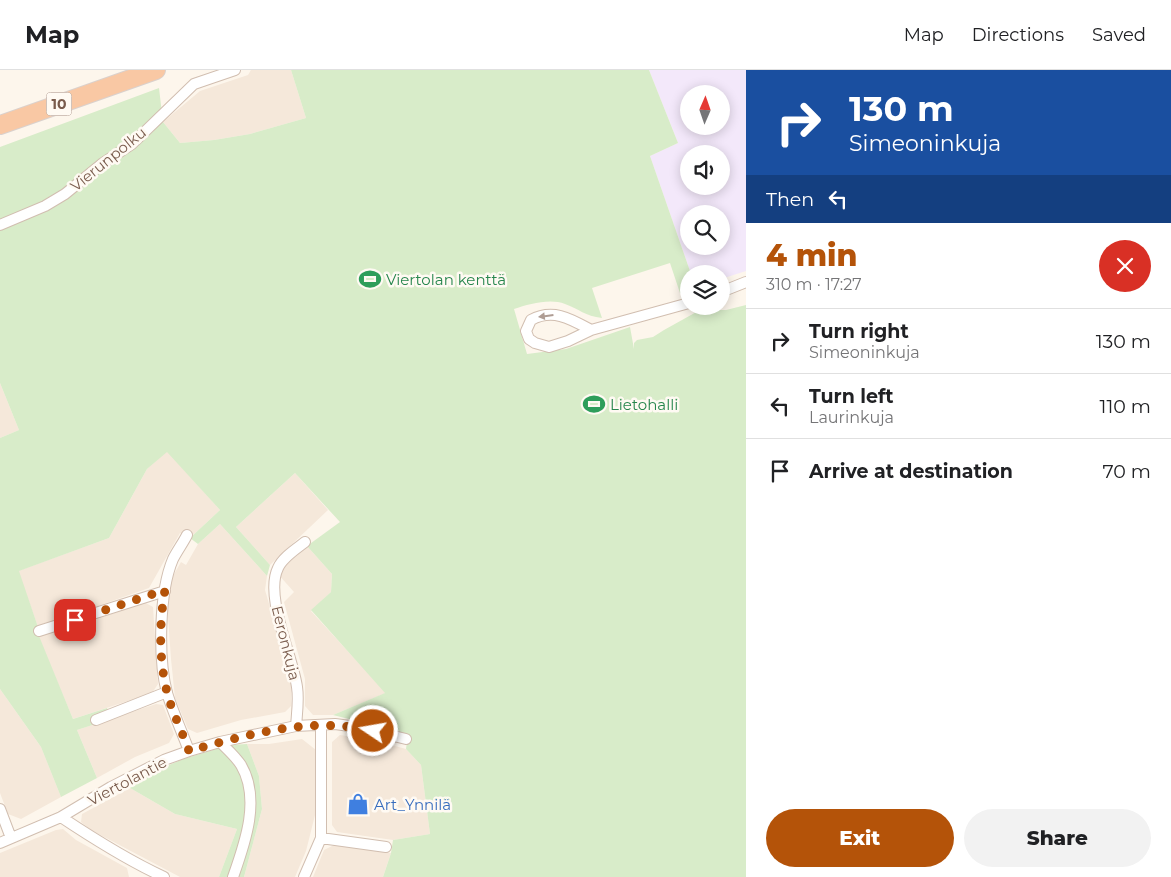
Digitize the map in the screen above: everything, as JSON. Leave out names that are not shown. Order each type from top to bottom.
[{"type":"highway","name":"10","points":[[0,125],[156,70]]},
{"type":"street","name":"Vierunpolku","points":[[0,225],[45,206],[65,194],[103,163],[132,144],[194,84],[235,70]]},
{"type":"street","points":[[730,288],[746,282]]},
{"type":"street","points":[[591,330],[564,316],[554,314],[544,315],[531,320],[526,331],[530,339],[535,343],[549,346],[559,345],[591,330],[680,305]]},
{"type":"street","points":[[187,535],[173,559],[165,590],[162,632],[163,669],[167,692],[189,751]]},
{"type":"street","name":"Eeronkuja","points":[[296,726],[298,690],[278,614],[274,588],[278,566],[305,542]]},
{"type":"street","points":[[38,631],[165,590]]},
{"type":"street","points":[[96,720],[167,692]]},
{"type":"street","points":[[304,877],[321,838],[321,725]]},
{"type":"street","name":"Viertolantie","points":[[0,843],[61,817],[136,774],[189,751],[220,742],[296,726],[321,725],[357,727],[406,739]]},
{"type":"street","points":[[220,742],[240,764],[250,788],[249,821],[243,849],[233,877]]},
{"type":"street","points":[[0,809],[11,838]]},
{"type":"street","points":[[61,817],[108,848],[164,877]]},
{"type":"street","points":[[321,838],[386,847]]},
{"type":"shaded area","points":[[251,70],[291,70],[306,118],[250,134],[180,143],[163,122],[200,91],[248,75]]},
{"type":"shaded area","points":[[649,70],[746,70],[746,271],[730,276],[730,265],[688,265],[684,255],[730,255],[730,205],[680,205],[680,242],[650,156],[678,143]]},
{"type":"shaded area","points":[[0,383],[19,430],[0,438]]},
{"type":"shaded area","points":[[167,451],[220,510],[190,538],[180,533],[149,588],[38,627],[18,571],[109,538],[147,469]]},
{"type":"shaded area","points":[[295,473],[328,510],[270,565],[236,527]]},
{"type":"shaded area","points":[[220,524],[267,576],[265,590],[291,680],[291,706],[285,712],[241,720],[197,733],[188,729],[175,698],[166,588],[181,562],[186,565],[198,544]]},
{"type":"shaded area","points":[[307,546],[332,574],[331,592],[311,611],[386,693],[333,715],[313,715],[305,706],[305,679],[284,602],[294,592],[277,573]]},
{"type":"shaded area","points":[[144,602],[153,607],[158,684],[152,693],[73,719],[38,636],[67,627],[76,627]]},
{"type":"shaded area","points":[[0,689],[41,747],[61,797],[21,819],[8,814],[0,793]]},
{"type":"shaded area","points":[[156,704],[163,705],[174,734],[169,743],[135,757],[97,778],[77,730]]},
{"type":"shaded area","points":[[340,735],[377,741],[406,749],[421,765],[430,834],[393,840],[337,832],[332,825],[332,742]]},
{"type":"shaded area","points":[[302,739],[316,750],[316,811],[306,851],[295,877],[244,877],[262,809],[259,776],[247,744],[269,744]]},
{"type":"shaded area","points":[[130,788],[175,814],[237,829],[219,877],[180,877],[91,830],[81,822],[82,814]]},
{"type":"shaded area","points":[[63,829],[76,840],[127,868],[129,877],[0,877],[0,853],[56,830]]},
{"type":"shaded area","points":[[334,845],[391,853],[383,877],[313,877],[324,850]]},
{"type":"green space","points":[[291,70],[649,70],[678,143],[650,156],[680,242],[680,255],[684,255],[688,265],[680,265],[680,293],[670,263],[592,288],[602,318],[559,302],[533,304],[514,309],[527,354],[566,349],[630,327],[634,349],[634,343],[637,340],[653,337],[691,315],[730,315],[730,309],[746,305],[746,877],[383,877],[393,840],[430,834],[421,765],[406,749],[408,734],[333,715],[385,693],[311,610],[331,592],[332,574],[307,546],[340,522],[295,473],[236,527],[270,565],[267,576],[220,524],[198,544],[190,538],[220,510],[167,452],[147,469],[109,538],[19,571],[38,627],[67,627],[39,636],[73,719],[107,708],[111,719],[77,730],[97,778],[61,797],[41,747],[0,689],[0,438],[19,430],[0,383],[0,147],[159,88],[163,122],[180,143],[250,134],[306,118]]},
{"type":"green space","points":[[247,744],[259,776],[262,809],[244,877],[219,877],[237,829],[175,814],[130,788],[137,779],[183,759],[230,745]]},
{"type":"place","name":"Viertolan kenttä","points":[[370,279]]},
{"type":"place","name":"Lietohalli","points":[[594,404]]},
{"type":"place","name":"Art_Ynnilä","points":[[358,804]]},
{"type":"route","points":[[75,620],[165,590],[162,632],[163,669],[167,692],[189,751],[220,742],[296,726],[334,724],[373,731]]}]
